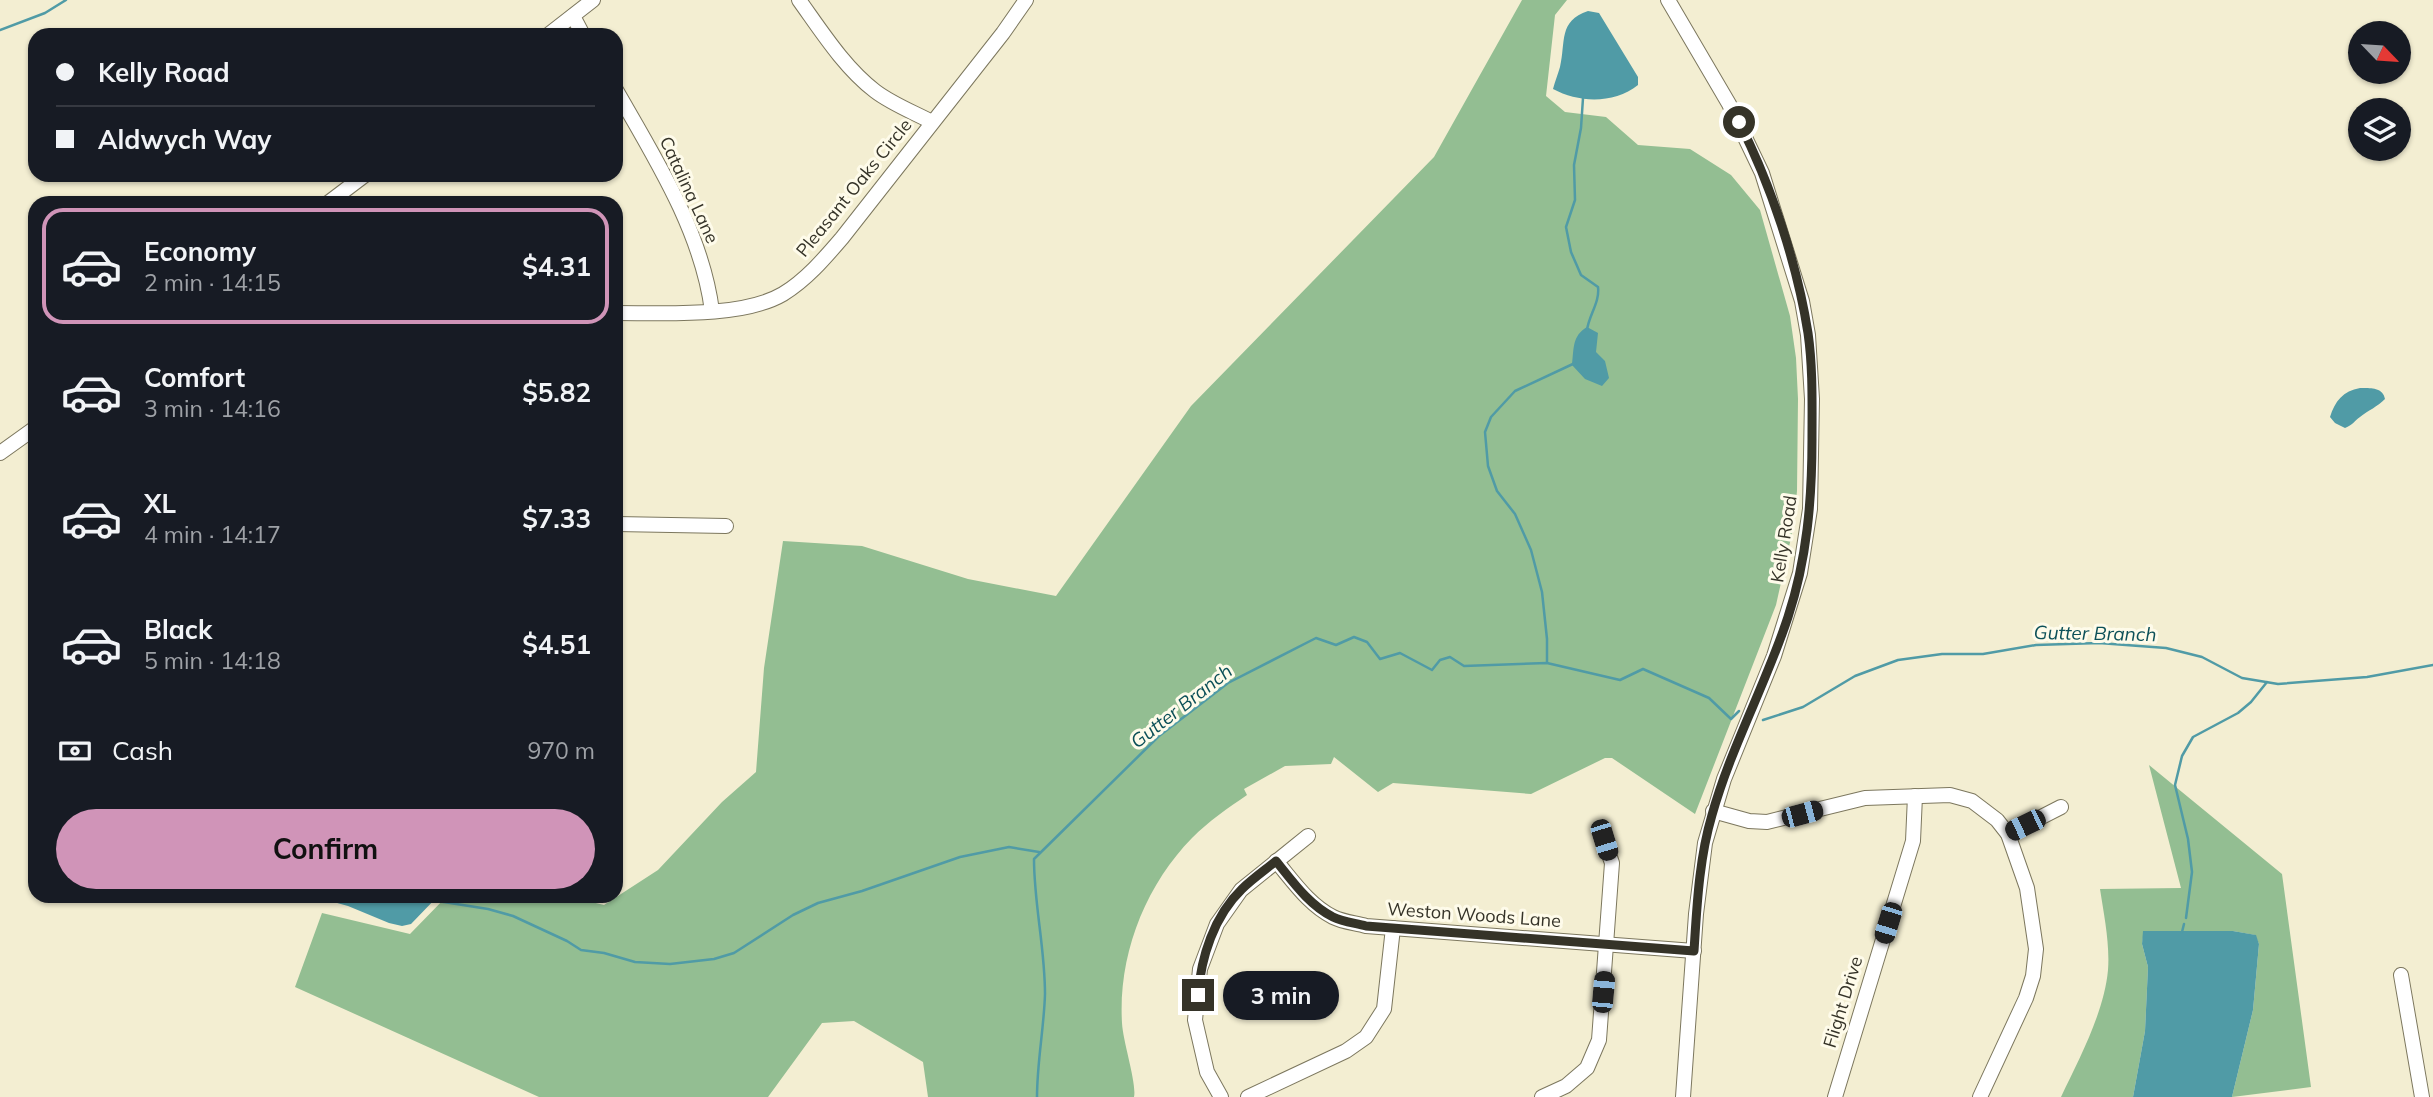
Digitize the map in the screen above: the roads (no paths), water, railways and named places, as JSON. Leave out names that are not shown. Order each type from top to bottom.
[{"type":"street","points":[[557,28],[593,0]]},
{"type":"street","points":[[799,0],[865,82],[886,98],[932,122]]},
{"type":"street","name":"Pleasant Oaks Circle","points":[[623,313],[744,308],[780,296],[806,277],[842,238],[1026,0]]},
{"type":"street","name":"Kelly Road","points":[[1668,0],[1729,104],[1762,173],[1802,301],[1811,361],[1812,474],[1810,509],[1800,573],[1774,656],[1713,811],[1700,871],[1684,1097]]},
{"type":"street","points":[[573,16],[579,28]]},
{"type":"street","name":"Catalina Lane","points":[[623,103],[681,212],[701,264],[712,311]]},
{"type":"street","points":[[337,196],[356,182]]},
{"type":"street","points":[[0,453],[28,433]]},
{"type":"street","points":[[623,524],[726,526]]},
{"type":"street","points":[[1713,811],[1749,821],[1767,822],[1865,798],[1950,795],[1972,801],[1992,814],[2008,834],[2027,888],[2036,949],[2033,976],[2026,998],[1980,1097]]},
{"type":"street","name":"Flight Drive","points":[[1835,1097],[1913,841],[1915,796]]},
{"type":"street","points":[[2008,834],[2061,807]]},
{"type":"street","points":[[1221,1097],[1207,1072],[1195,1020],[1200,969],[1217,924],[1241,890],[1308,836]]},
{"type":"street","points":[[1542,1097],[1566,1086],[1587,1068],[1599,1040],[1612,863],[1604,840]]},
{"type":"street","name":"Weston Woods Lane","points":[[1276,861],[1304,895],[1335,918],[1366,926],[1694,951]]},
{"type":"street","points":[[1248,1097],[1346,1051],[1366,1037],[1384,1009],[1393,928]]},
{"type":"street","points":[[2401,975],[2422,1097]]},
{"type":"water","points":[[1588,11],[1599,13],[1638,77],[1638,85],[1618,96],[1585,99],[1553,89],[1560,67],[1565,33],[1572,20]]},
{"type":"water","points":[[1587,327],[1598,333],[1596,352],[1605,361],[1609,378],[1602,386],[1585,379],[1572,365],[1576,338]]},
{"type":"water","points":[[2360,388],[2379,390],[2385,399],[2348,427],[2335,423],[2330,417],[2334,406],[2344,394]]},
{"type":"water","points":[[337,903],[431,903],[411,924],[402,926]]},
{"type":"water","points":[[2143,931],[2233,931],[2256,935],[2259,944],[2253,1010],[2232,1097],[2133,1097],[2145,1031],[2148,967],[2142,944]]},
{"type":"waterway","points":[[0,30],[45,13],[66,0]]},
{"type":"waterway","points":[[1583,98],[1574,165],[1575,200],[1566,227],[1571,252],[1581,275],[1598,287],[1587,330]]},
{"type":"waterway","points":[[1547,662],[1542,592],[1531,550],[1515,514],[1497,491],[1488,466],[1485,432],[1491,417],[1515,391],[1575,363]]},
{"type":"waterway","name":"Gutter Branch","points":[[1037,1097],[1045,994],[1034,859],[1159,736],[1228,683],[1316,638],[1336,645],[1354,637],[1367,642],[1380,659],[1400,653],[1432,670],[1440,660],[1450,657],[1464,666],[1547,663],[1620,680],[1643,669],[1709,698],[1731,719],[1739,711]]},
{"type":"waterway","name":"Gutter Branch","points":[[1763,720],[1803,707],[1855,676],[1898,660],[1942,654],[1983,654],[2036,645],[2099,643],[2166,648],[2202,657],[2242,678],[2278,684],[2367,677],[2433,665]]},
{"type":"waterway","points":[[2186,918],[2192,872],[2188,839],[2175,785],[2182,756],[2193,737],[2238,713],[2267,682]]},
{"type":"waterway","points":[[450,903],[513,916],[581,950],[635,962],[670,964],[714,959],[734,953],[793,915],[818,903],[862,891],[960,857],[1009,847],[1039,852]]},
{"type":"waterway","points":[[2182,932],[2184,924]]}]
